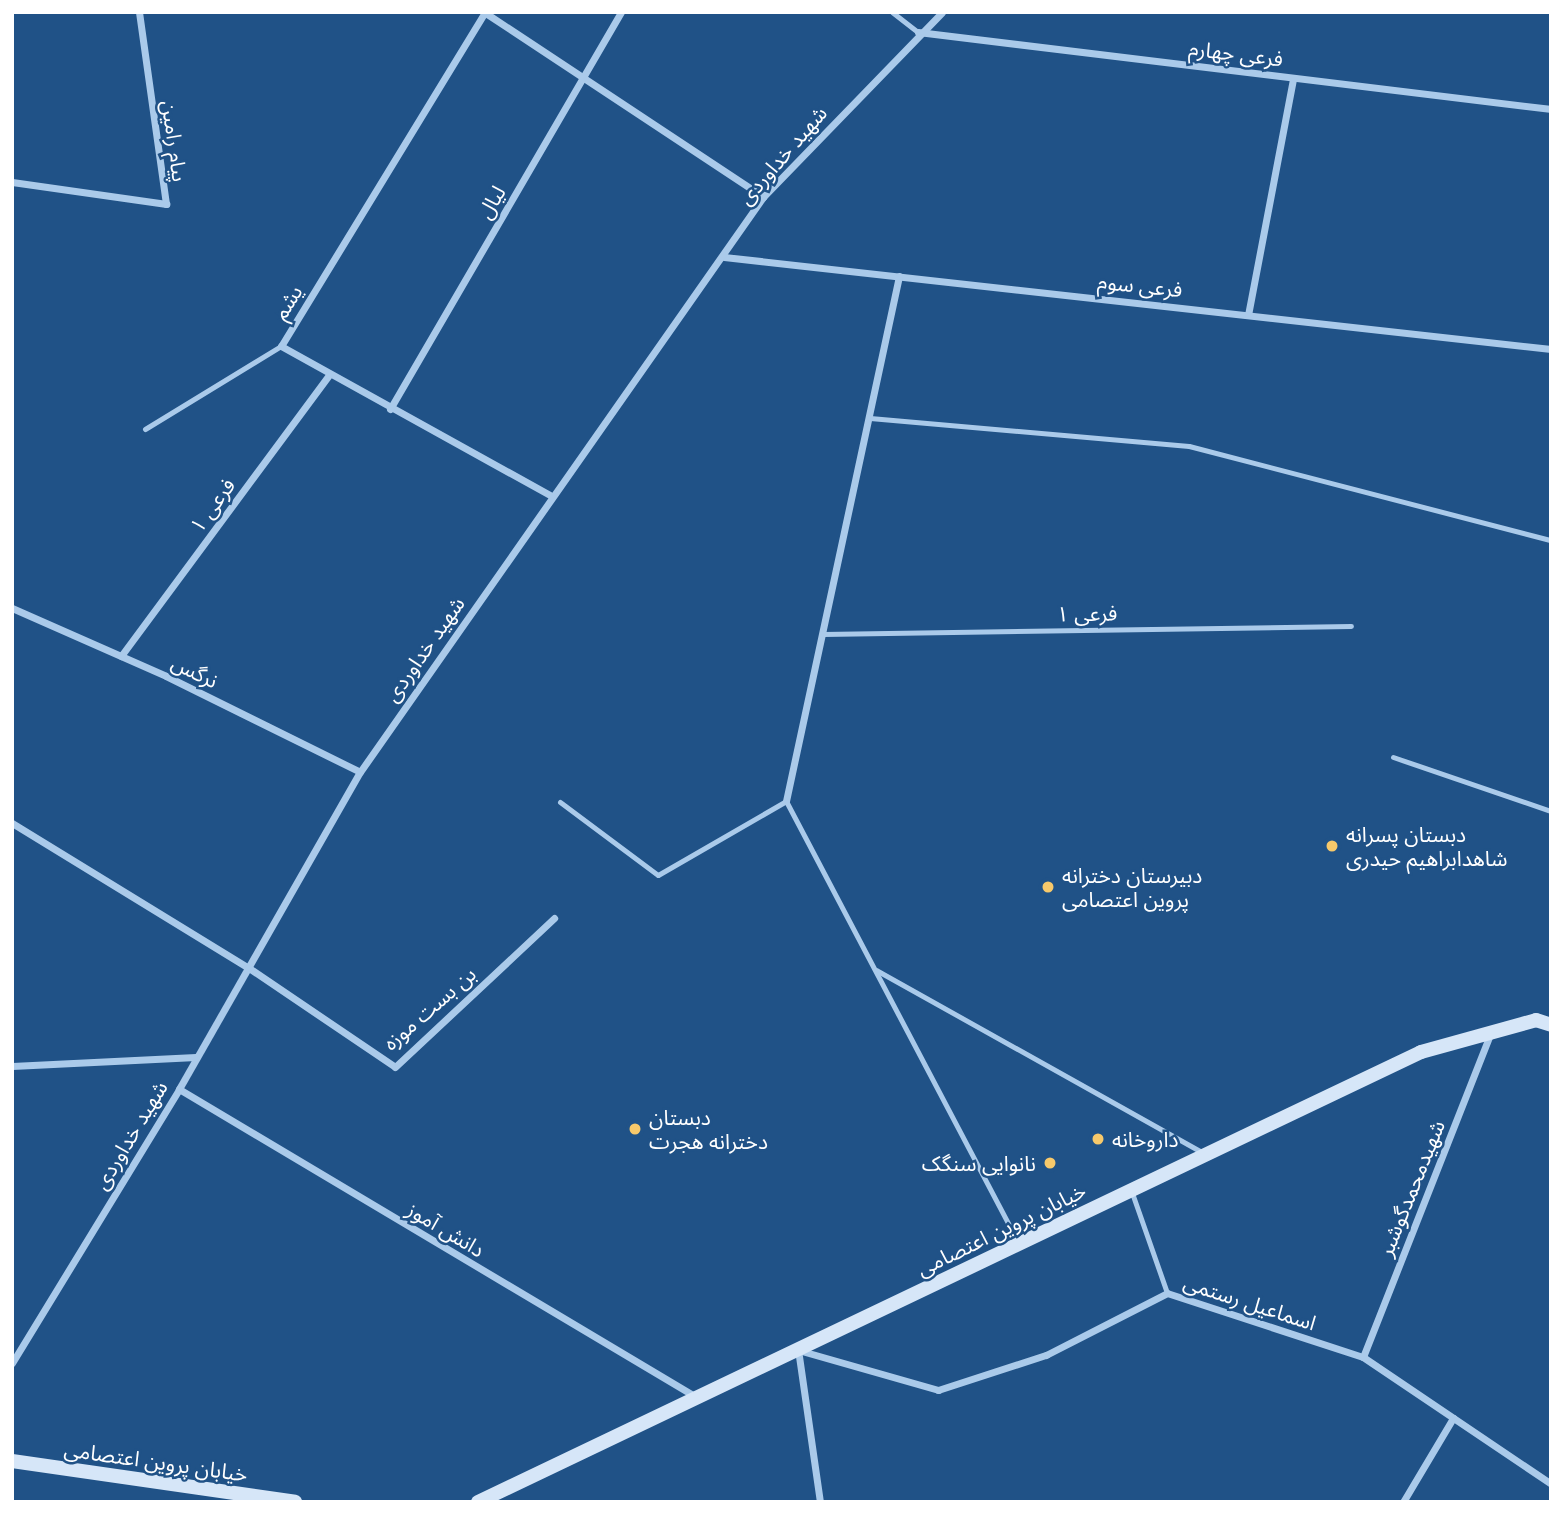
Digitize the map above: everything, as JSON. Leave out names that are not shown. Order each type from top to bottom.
[{"type":"street","name":"پیام رامین","points":[[12,182],[166,204],[139,12]]},
{"type":"street","name":"لیال","points":[[390,409],[621,12]]},
{"type":"street","name":"شهید خداوردی","points":[[12,1363],[178,1089],[360,772],[552,496],[724,257],[763,197],[918,32],[942,12]]},
{"type":"street","points":[[485,13],[584,76],[763,197]]},
{"type":"street","name":"یشم","points":[[485,13],[281,346],[390,409],[552,496]]},
{"type":"street","name":"فرعی چهارم","points":[[918,32],[1551,109]]},
{"type":"street","points":[[1248,315],[1293,78]]},
{"type":"street","name":"فرعی سوم","points":[[724,257],[1551,349]]},
{"type":"street","points":[[786,802],[900,276]]},
{"type":"street","name":"فرعی ۱","points":[[121,656],[330,374]]},
{"type":"street","name":"نرگس","points":[[12,608],[121,656],[360,772]]},
{"type":"street","points":[[12,823],[249,968]]},
{"type":"street","name":"بن بست موزه","points":[[249,968],[395,1067],[554,918]]},
{"type":"street","name":"خیابان پروین اعتصامی","points":[[478,1502],[1421,1052],[1536,1020],[1551,1024]]},
{"type":"street","name":"شهیدمحمدگوشبر","points":[[1363,1357],[1491,1032]]},
{"type":"street","points":[[12,1066],[196,1057]]},
{"type":"street","name":"دانش آموز","points":[[178,1089],[696,1398]]},
{"type":"street","name":"اسماعیل رستمی","points":[[797,1350],[938,1390],[1046,1355],[1167,1293],[1363,1357],[1551,1484]]},
{"type":"street","points":[[797,1350],[820,1502]]},
{"type":"street","points":[[1404,1502],[1453,1418]]},
{"type":"street","name":"خیابان پروین اعتصامی","points":[[12,1461],[295,1502]]},
{"type":"lane","points":[[892,12],[918,32]]},
{"type":"lane","points":[[145,429],[281,346]]},
{"type":"lane","points":[[870,418],[1189,446],[1551,540]]},
{"type":"lane","name":"فرعی ۱","points":[[823,634],[1351,626]]},
{"type":"lane","points":[[1393,757],[1551,811]]},
{"type":"lane","points":[[560,802],[658,875],[786,802],[1019,1244]]},
{"type":"lane","points":[[874,970],[1206,1155]]},
{"type":"lane","points":[[1131,1190],[1167,1293]]},
{"type":"place","name":"دبستان پسرانه شاهدابراهیم حیدری","points":[[1332,846]]},
{"type":"place","name":"دبیرستان دخترانه پروین اعتصامی","points":[[1048,887]]},
{"type":"place","name":"دبستان دخترانه هجرت","points":[[635,1129]]},
{"type":"place","name":"داروخانه","points":[[1098,1139]]},
{"type":"place","name":"نانوایی سنگک","points":[[1050,1163]]}]
